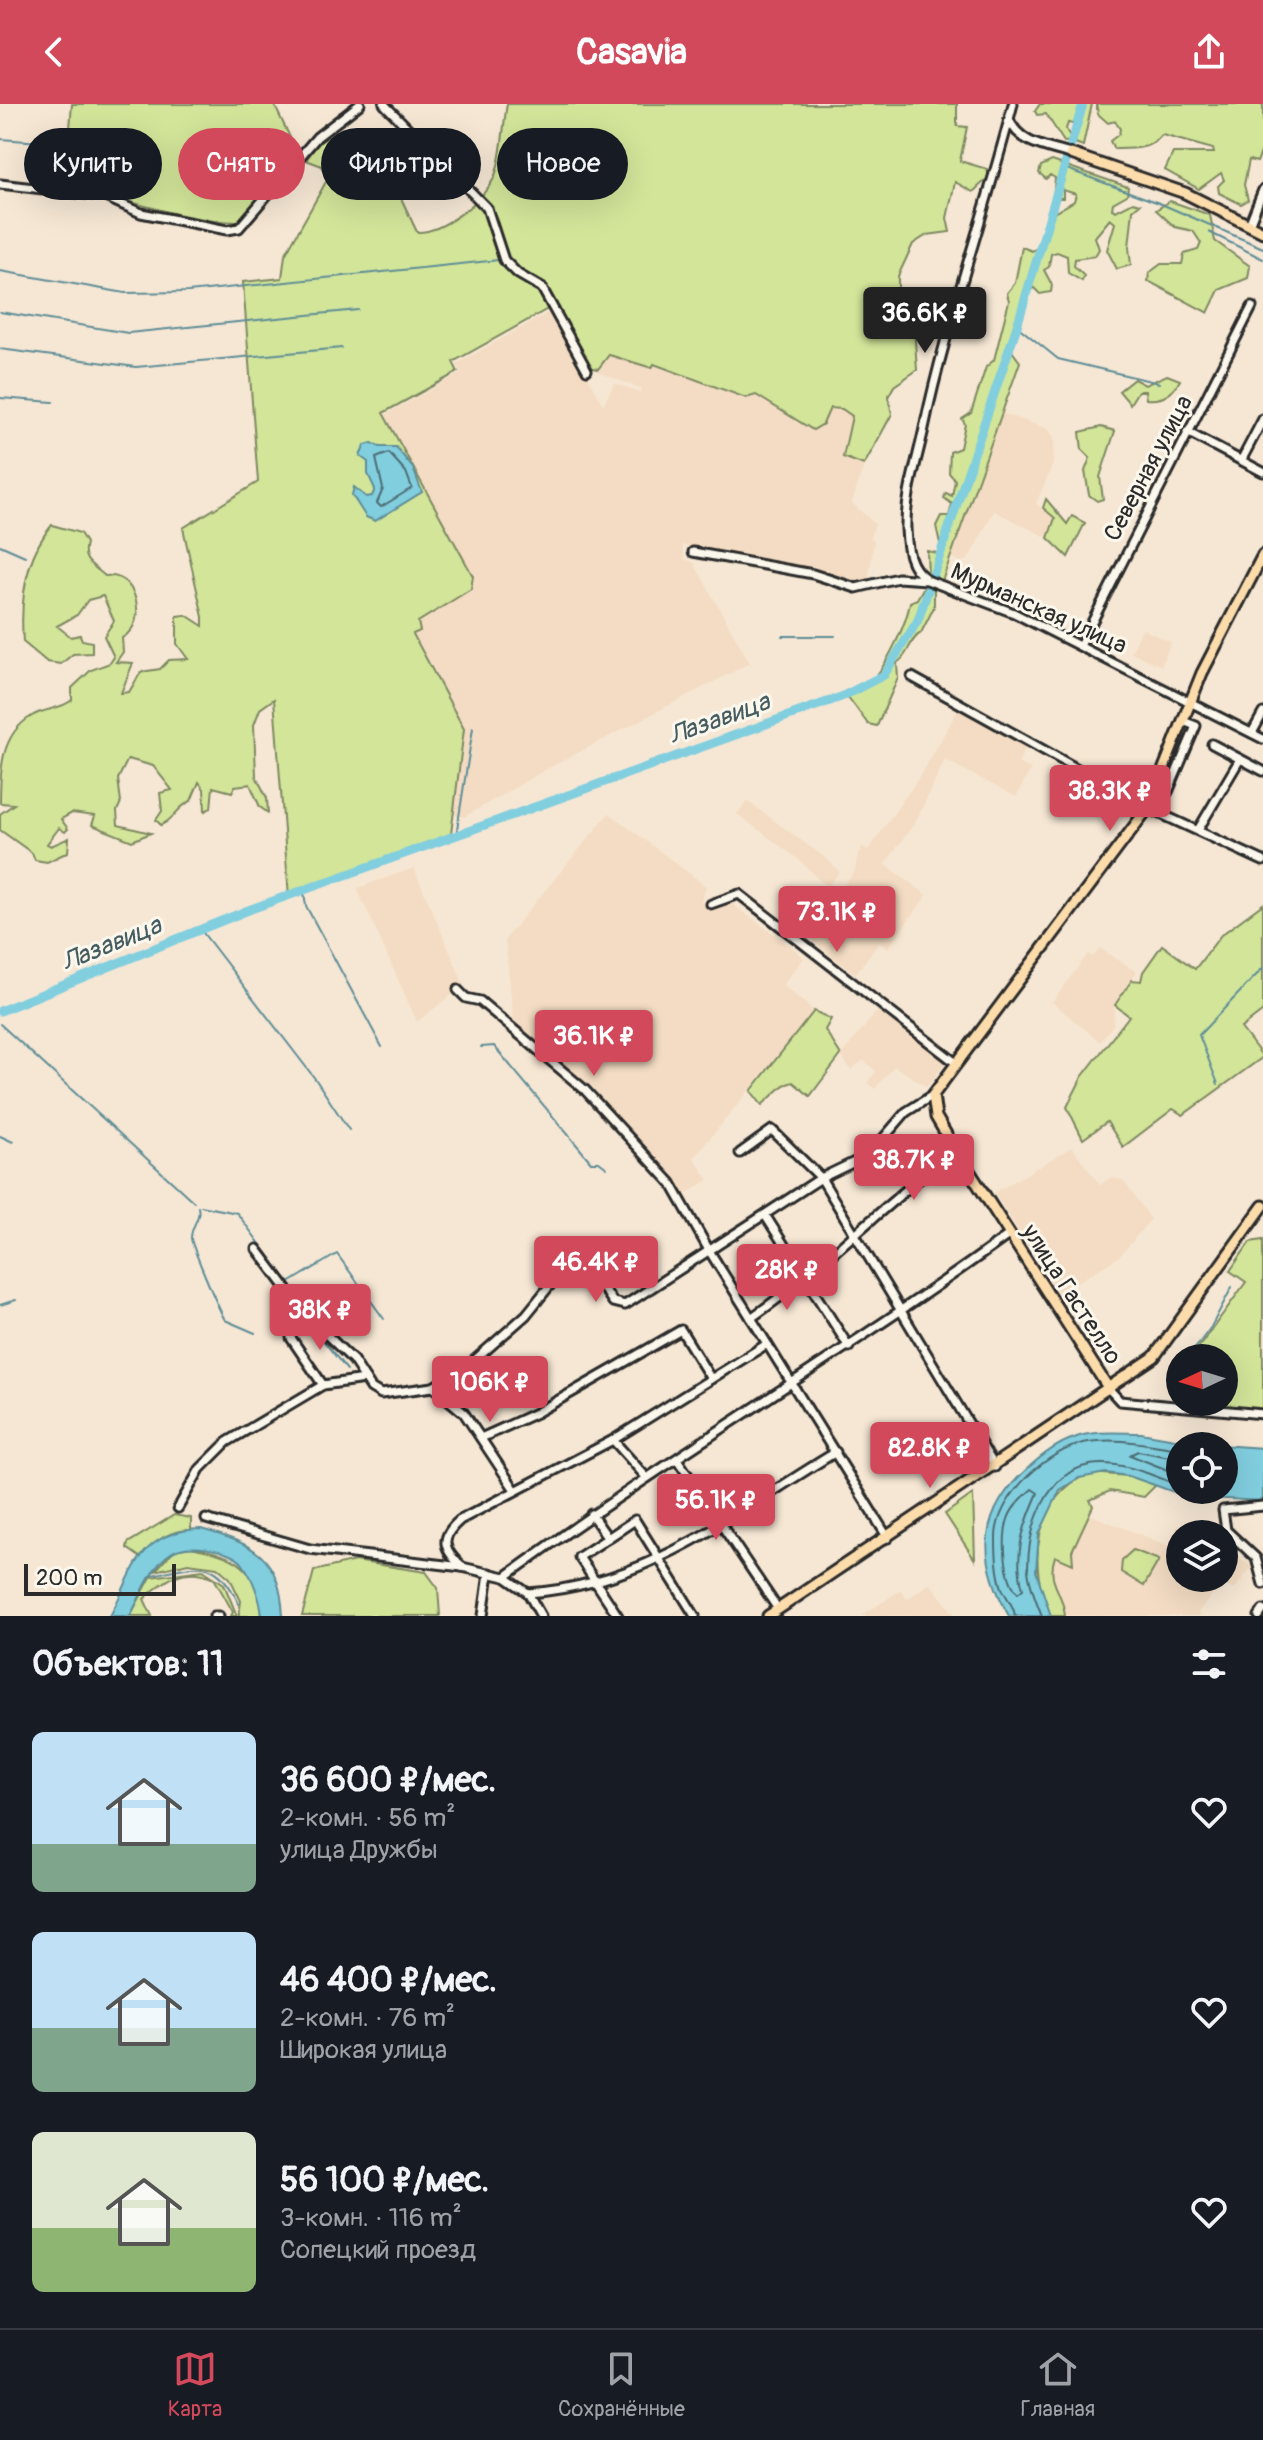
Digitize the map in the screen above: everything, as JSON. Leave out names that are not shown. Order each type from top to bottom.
[{"type":"main road","points":[[1066,152],[1185,193],[1263,232]]},
{"type":"main road","points":[[933,1095],[1148,808],[1190,702],[1263,555]]},
{"type":"main road","name":"улица Гастелло","points":[[933,1095],[936,1117],[1109,1389]]},
{"type":"main road","points":[[768,1616],[995,1467],[1154,1357],[1263,1206]]},
{"type":"street","points":[[0,184],[103,196],[141,213],[227,230],[239,228],[317,137],[360,104]]},
{"type":"street","points":[[384,104],[449,172],[474,190],[487,208],[504,260],[518,274],[542,288],[587,370]]},
{"type":"street","points":[[927,580],[916,571],[911,561],[906,529],[908,504],[933,385],[1013,104]]},
{"type":"street","points":[[1009,119],[1014,131],[1023,139],[1066,152]]},
{"type":"street","points":[[1249,225],[1263,190]]},
{"type":"street","name":"Северная улица","points":[[1080,646],[1252,307]]},
{"type":"street","points":[[1242,459],[1263,419]]},
{"type":"street","points":[[1187,432],[1263,472]]},
{"type":"street","name":"Мурманская улица","points":[[693,552],[813,574],[856,588],[898,578],[927,580],[1014,613],[1263,739]]},
{"type":"street","points":[[912,677],[1148,808],[1263,861]]},
{"type":"street","points":[[1252,733],[1263,713]]},
{"type":"street","points":[[1212,744],[1263,771]]},
{"type":"street","points":[[1198,830],[1240,759]]},
{"type":"street","points":[[711,904],[739,894],[956,1063]]},
{"type":"street","points":[[458,990],[466,998],[480,1001],[585,1090],[671,1183],[710,1252],[888,1538]]},
{"type":"street","points":[[257,1249],[307,1316],[353,1360],[365,1379],[381,1394],[433,1387],[468,1366],[501,1340],[551,1287],[572,1258],[581,1256],[613,1302],[625,1305],[821,1178],[869,1155],[906,1112],[933,1095]]},
{"type":"street","points":[[740,1153],[772,1130],[821,1178],[995,1467]]},
{"type":"street","points":[[751,1318],[806,1280],[908,1187],[956,1150]]},
{"type":"street","points":[[765,1215],[849,1347]]},
{"type":"street","points":[[507,1578],[591,1514],[903,1312],[1010,1234]]},
{"type":"street","points":[[481,1438],[536,1413],[681,1330],[711,1379]]},
{"type":"street","points":[[291,1338],[323,1385]]},
{"type":"street","points":[[462,1567],[447,1553],[444,1544],[447,1531],[460,1520],[613,1440],[767,1344]]},
{"type":"street","points":[[178,1508],[211,1456],[286,1404],[323,1385],[365,1379]]},
{"type":"street","points":[[433,1387],[464,1413],[515,1490]]},
{"type":"street","points":[[1109,1389],[1120,1401],[1263,1414]]},
{"type":"street","points":[[613,1440],[646,1477]]},
{"type":"street","points":[[528,1593],[566,1590],[660,1558],[724,1525],[836,1452]]},
{"type":"street","points":[[677,1459],[778,1609]]},
{"type":"street","points":[[1263,1506],[1223,1510],[1226,1530],[1256,1558],[1263,1584]]},
{"type":"street","points":[[591,1514],[608,1538]]},
{"type":"street","points":[[206,1519],[310,1549],[462,1567],[507,1578],[528,1593],[541,1616]]},
{"type":"street","points":[[618,1616],[579,1557],[635,1520],[695,1616]]},
{"type":"street","points":[[483,1616],[489,1573]]},
{"type":"street","points":[[1259,1616],[1263,1610]]},
{"type":"shaded area","points":[[553,310],[603,405],[615,383],[640,393],[642,389],[600,373],[598,369],[609,355],[651,368],[654,363],[746,398],[756,395],[813,430],[823,424],[830,408],[842,409],[852,416],[844,457],[864,465],[852,503],[875,524],[870,537],[874,541],[868,582],[856,585],[827,576],[815,566],[802,570],[682,545],[685,559],[694,563],[750,663],[545,770],[464,817],[454,815],[465,729],[414,633],[364,426],[461,373],[456,364]]},
{"type":"shaded area","points":[[1002,413],[1048,429],[1054,437],[1053,464],[1036,504],[1055,518],[1048,538],[994,511],[968,560],[962,562],[950,557]]},
{"type":"shaded area","points":[[1142,629],[1171,642],[1161,666],[1131,652]]},
{"type":"shaded area","points":[[960,706],[1028,743],[1018,763],[1031,769],[1016,797],[945,760],[915,823],[885,864],[927,895],[888,948],[879,943],[855,974],[808,937],[809,931],[855,871],[858,853],[863,847],[868,850],[922,773]]},
{"type":"shaded area","points":[[747,801],[827,859],[840,872],[827,887],[798,859],[737,814]]},
{"type":"shaded area","points":[[609,813],[706,886],[701,903],[713,910],[729,902],[804,958],[783,985],[814,1011],[694,1158],[709,1180],[684,1195],[595,1097],[598,1092],[514,1026],[505,939]]},
{"type":"shaded area","points":[[414,868],[464,985],[417,1022],[357,888]]},
{"type":"shaded area","points":[[1100,948],[1137,972],[1115,1005],[1113,1025],[1100,1042],[1052,1002],[1088,954],[1093,957]]},
{"type":"shaded area","points":[[879,1009],[947,1061],[927,1087],[894,1066],[875,1089],[867,1083],[876,1071],[863,1060],[851,1070],[841,1055]]},
{"type":"shaded area","points":[[1072,1147],[1100,1185],[1110,1178],[1123,1180],[1151,1219],[1119,1257],[1059,1293],[994,1193]]},
{"type":"shaded area","points":[[1089,1514],[1166,1545],[1166,1592],[1214,1592],[1198,1613],[1201,1616],[1065,1616],[1051,1568],[1055,1556],[1072,1551]]},
{"type":"shaded area","points":[[1238,1556],[1252,1567],[1238,1585]]},
{"type":"shaded area","points":[[930,1583],[956,1616],[861,1616],[901,1590],[907,1599]]},
{"type":"green space","points":[[72,104],[274,104],[286,128],[178,128],[178,200],[258,200],[239,222],[194,217],[120,200],[162,200],[162,128],[70,128]]},
{"type":"green space","points":[[507,104],[957,104],[957,126],[967,127],[960,161],[987,169],[989,177],[973,192],[955,182],[947,218],[950,232],[927,235],[913,244],[898,276],[898,298],[914,326],[917,370],[894,386],[888,397],[892,414],[864,465],[843,457],[852,416],[842,409],[830,408],[823,424],[813,430],[756,395],[746,398],[654,364],[652,368],[609,355],[598,369],[586,366],[555,305],[453,362],[458,372],[383,413],[473,576],[471,589],[418,622],[420,631],[413,634],[464,729],[451,834],[289,897],[274,699],[260,709],[254,725],[256,776],[267,798],[268,813],[260,807],[250,784],[235,786],[232,792],[213,787],[211,808],[205,811],[204,789],[199,782],[191,801],[161,825],[156,820],[162,811],[160,793],[172,790],[153,766],[128,759],[118,779],[121,802],[117,811],[118,825],[151,833],[132,841],[92,825],[95,816],[72,813],[61,819],[68,829],[65,832],[59,828],[47,844],[51,846],[69,838],[68,852],[47,862],[35,860],[32,853],[0,830],[0,814],[14,804],[0,803],[0,779],[8,744],[21,724],[32,716],[72,700],[72,688],[91,670],[110,663],[114,657],[104,636],[114,621],[103,596],[88,600],[77,615],[57,626],[71,637],[80,635],[82,640],[92,642],[92,653],[73,654],[61,664],[47,662],[23,642],[22,611],[26,580],[43,538],[52,525],[80,533],[86,543],[85,554],[89,562],[105,576],[125,581],[131,589],[136,599],[136,621],[131,631],[122,638],[123,652],[116,662],[133,663],[121,693],[129,692],[141,672],[160,669],[169,660],[188,659],[177,644],[177,616],[186,615],[203,626],[203,617],[183,528],[258,482],[243,282],[282,278],[285,255],[321,191],[321,200],[402,200],[417,232],[449,222],[481,200],[497,168],[497,200],[628,200],[628,128],[504,128]]},
{"type":"green space","points":[[1040,104],[1092,104],[1083,146],[1075,143],[1079,125],[1068,123],[1066,129],[1072,141],[1064,142],[1046,114],[1037,115],[1035,111]]},
{"type":"green space","points":[[1096,104],[1263,104],[1263,148],[1257,162],[1249,160],[1244,185],[1248,200],[1241,204],[1219,193],[1218,186],[1224,180],[1221,173],[1199,189],[1165,170],[1173,153],[1214,153],[1213,149],[1162,135],[1146,146],[1114,149],[1110,141],[1119,134],[1120,129],[1115,121],[1108,123],[1098,114]]},
{"type":"green space","points":[[321,141],[321,166],[306,160]]},
{"type":"green space","points":[[1052,161],[1128,187],[1127,195],[1113,203],[1112,209],[1116,211],[1133,202],[1140,204],[1133,210],[1129,247],[1131,265],[1117,269],[1107,250],[1115,223],[1110,219],[1095,237],[1099,249],[1095,256],[1075,259],[1074,266],[1084,276],[1082,281],[1068,273],[1067,256],[1057,252],[1051,254],[1049,267],[1044,270],[1052,285],[1051,292],[1040,294],[1034,288],[1029,290],[1012,351],[1020,362],[942,581],[928,577],[927,551],[937,553],[941,548],[936,526],[941,516],[949,516],[952,504],[944,498],[946,493],[952,496],[955,480],[949,473],[950,452],[960,448],[965,424],[962,419],[971,413],[986,367],[994,360],[1009,301],[1007,293],[1015,283],[1022,247],[1032,251],[1043,245],[1054,213],[1074,201],[1076,194],[1063,190],[1063,198],[1053,198],[1055,178],[1050,175],[1046,179],[1039,173],[1041,166]]},
{"type":"green space","points":[[1170,201],[1210,215],[1215,241],[1250,266],[1248,278],[1219,290],[1208,313],[1148,281],[1149,273],[1161,264],[1182,264],[1184,254],[1198,250],[1201,243],[1193,231],[1175,227],[1156,210]]},
{"type":"green space","points":[[1167,375],[1180,380],[1162,398],[1146,399],[1145,391],[1138,391],[1130,404],[1119,391],[1134,379],[1145,385]]},
{"type":"green space","points":[[1101,427],[1115,431],[1100,477],[1103,499],[1097,501],[1089,495],[1085,471],[1090,458],[1082,450],[1080,432]]},
{"type":"green space","points":[[1046,499],[1067,524],[1072,516],[1085,523],[1068,557],[1048,538],[1055,518],[1043,508]]},
{"type":"green space","points":[[926,583],[934,586],[934,607],[921,633],[897,663],[898,678],[877,726],[868,724],[848,697],[848,691],[871,681],[883,667],[905,622],[910,602],[917,599]]},
{"type":"green space","points":[[1263,904],[1263,1011],[1241,1028],[1263,1057],[1183,1115],[1173,1109],[1123,1147],[1107,1122],[1083,1139],[1067,1107],[1082,1077],[1129,1016],[1115,1005],[1132,980],[1141,981],[1143,972],[1162,945],[1195,969],[1221,935]]},
{"type":"green space","points":[[814,1011],[831,1019],[825,1030],[841,1055],[810,1096],[793,1082],[784,1085],[762,1105],[751,1091]]},
{"type":"green space","points":[[1263,1240],[1263,1411],[1238,1408],[1238,1344],[1201,1344],[1246,1282],[1230,1271],[1250,1242]]},
{"type":"green space","points":[[1090,1473],[1129,1476],[1156,1485],[1144,1497],[1110,1491],[1090,1500],[1093,1506],[1072,1551],[1073,1564],[1055,1556],[1052,1574],[1065,1616],[1051,1616],[1039,1576],[1040,1534],[1046,1515],[1057,1498],[1071,1483]]},
{"type":"green space","points":[[973,1494],[975,1560],[945,1514]]},
{"type":"green space","points":[[174,1515],[191,1518],[191,1530],[163,1538],[141,1558],[127,1548],[128,1543]]},
{"type":"green space","points":[[191,1547],[220,1554],[242,1565],[256,1585],[262,1616],[239,1616],[241,1601],[230,1578],[217,1567],[188,1563],[155,1571],[174,1550]]},
{"type":"green space","points":[[1133,1550],[1159,1560],[1144,1586],[1121,1572],[1122,1560]]},
{"type":"green space","points":[[355,1561],[426,1572],[438,1588],[440,1616],[302,1616],[314,1571]]},
{"type":"green space","points":[[203,1570],[224,1584],[237,1616],[231,1616],[233,1612],[214,1578],[184,1573],[167,1580],[144,1599],[152,1616],[130,1616],[151,1577]]},
{"type":"water","points":[[372,443],[380,447],[396,447],[413,468],[422,492],[375,521],[366,517],[352,495],[354,487],[366,497],[372,496],[375,489],[368,474],[368,462],[360,456],[365,445]]},
{"type":"water","points":[[1141,1433],[1166,1437],[1166,1489],[1129,1476],[1106,1473],[1079,1478],[1060,1490],[1039,1534],[1036,1571],[1051,1616],[1009,1616],[991,1575],[988,1556],[988,1537],[999,1502],[1028,1468],[1055,1447],[1082,1435]]},
{"type":"water","points":[[1238,1446],[1263,1448],[1263,1501],[1238,1500]]},
{"type":"water","points":[[201,1529],[236,1540],[261,1556],[276,1579],[283,1616],[262,1616],[252,1581],[236,1558],[218,1551],[187,1548],[171,1553],[152,1573],[130,1616],[110,1616],[133,1569],[151,1546],[180,1531]]},
{"type":"waterway","name":"Лазавица","points":[[0,1011],[251,909],[841,697],[884,675],[918,620],[1017,326],[1083,104]]},
{"type":"waterway","points":[[0,139],[24,141]]},
{"type":"waterway","points":[[1064,168],[1159,203],[1263,248]]},
{"type":"waterway","points":[[1209,232],[1263,259]]},
{"type":"waterway","points":[[0,271],[125,293],[188,292],[499,260]]},
{"type":"waterway","points":[[0,312],[128,333],[358,310]]},
{"type":"waterway","points":[[1017,326],[1058,359],[1159,383]]},
{"type":"waterway","points":[[0,349],[136,367],[342,348]]},
{"type":"waterway","points":[[0,398],[53,402]]},
{"type":"waterway","points":[[0,545],[25,556]]},
{"type":"waterway","points":[[782,636],[835,636]]},
{"type":"waterway","points":[[456,836],[473,728]]},
{"type":"waterway","points":[[304,892],[306,906],[382,1047]]},
{"type":"waterway","points":[[200,929],[316,1080],[349,1130]]},
{"type":"waterway","points":[[1218,1084],[1199,1035],[1263,968]]},
{"type":"waterway","points":[[0,1024],[194,1202]]},
{"type":"waterway","points":[[481,1047],[494,1046],[591,1162],[599,1162],[607,1168]]},
{"type":"waterway","points":[[0,1136],[13,1142]]},
{"type":"waterway","points":[[201,1206],[237,1213],[289,1283],[337,1254],[384,1319]]},
{"type":"waterway","points":[[198,1207],[191,1238],[217,1304],[225,1320],[255,1333]]},
{"type":"waterway","points":[[1198,1344],[1232,1287]]},
{"type":"waterway","points":[[287,1296],[347,1370]]},
{"type":"waterway","points":[[0,1305],[16,1300]]},
{"type":"waterway","points":[[152,1575],[204,1567],[222,1577],[239,1604]]}]
